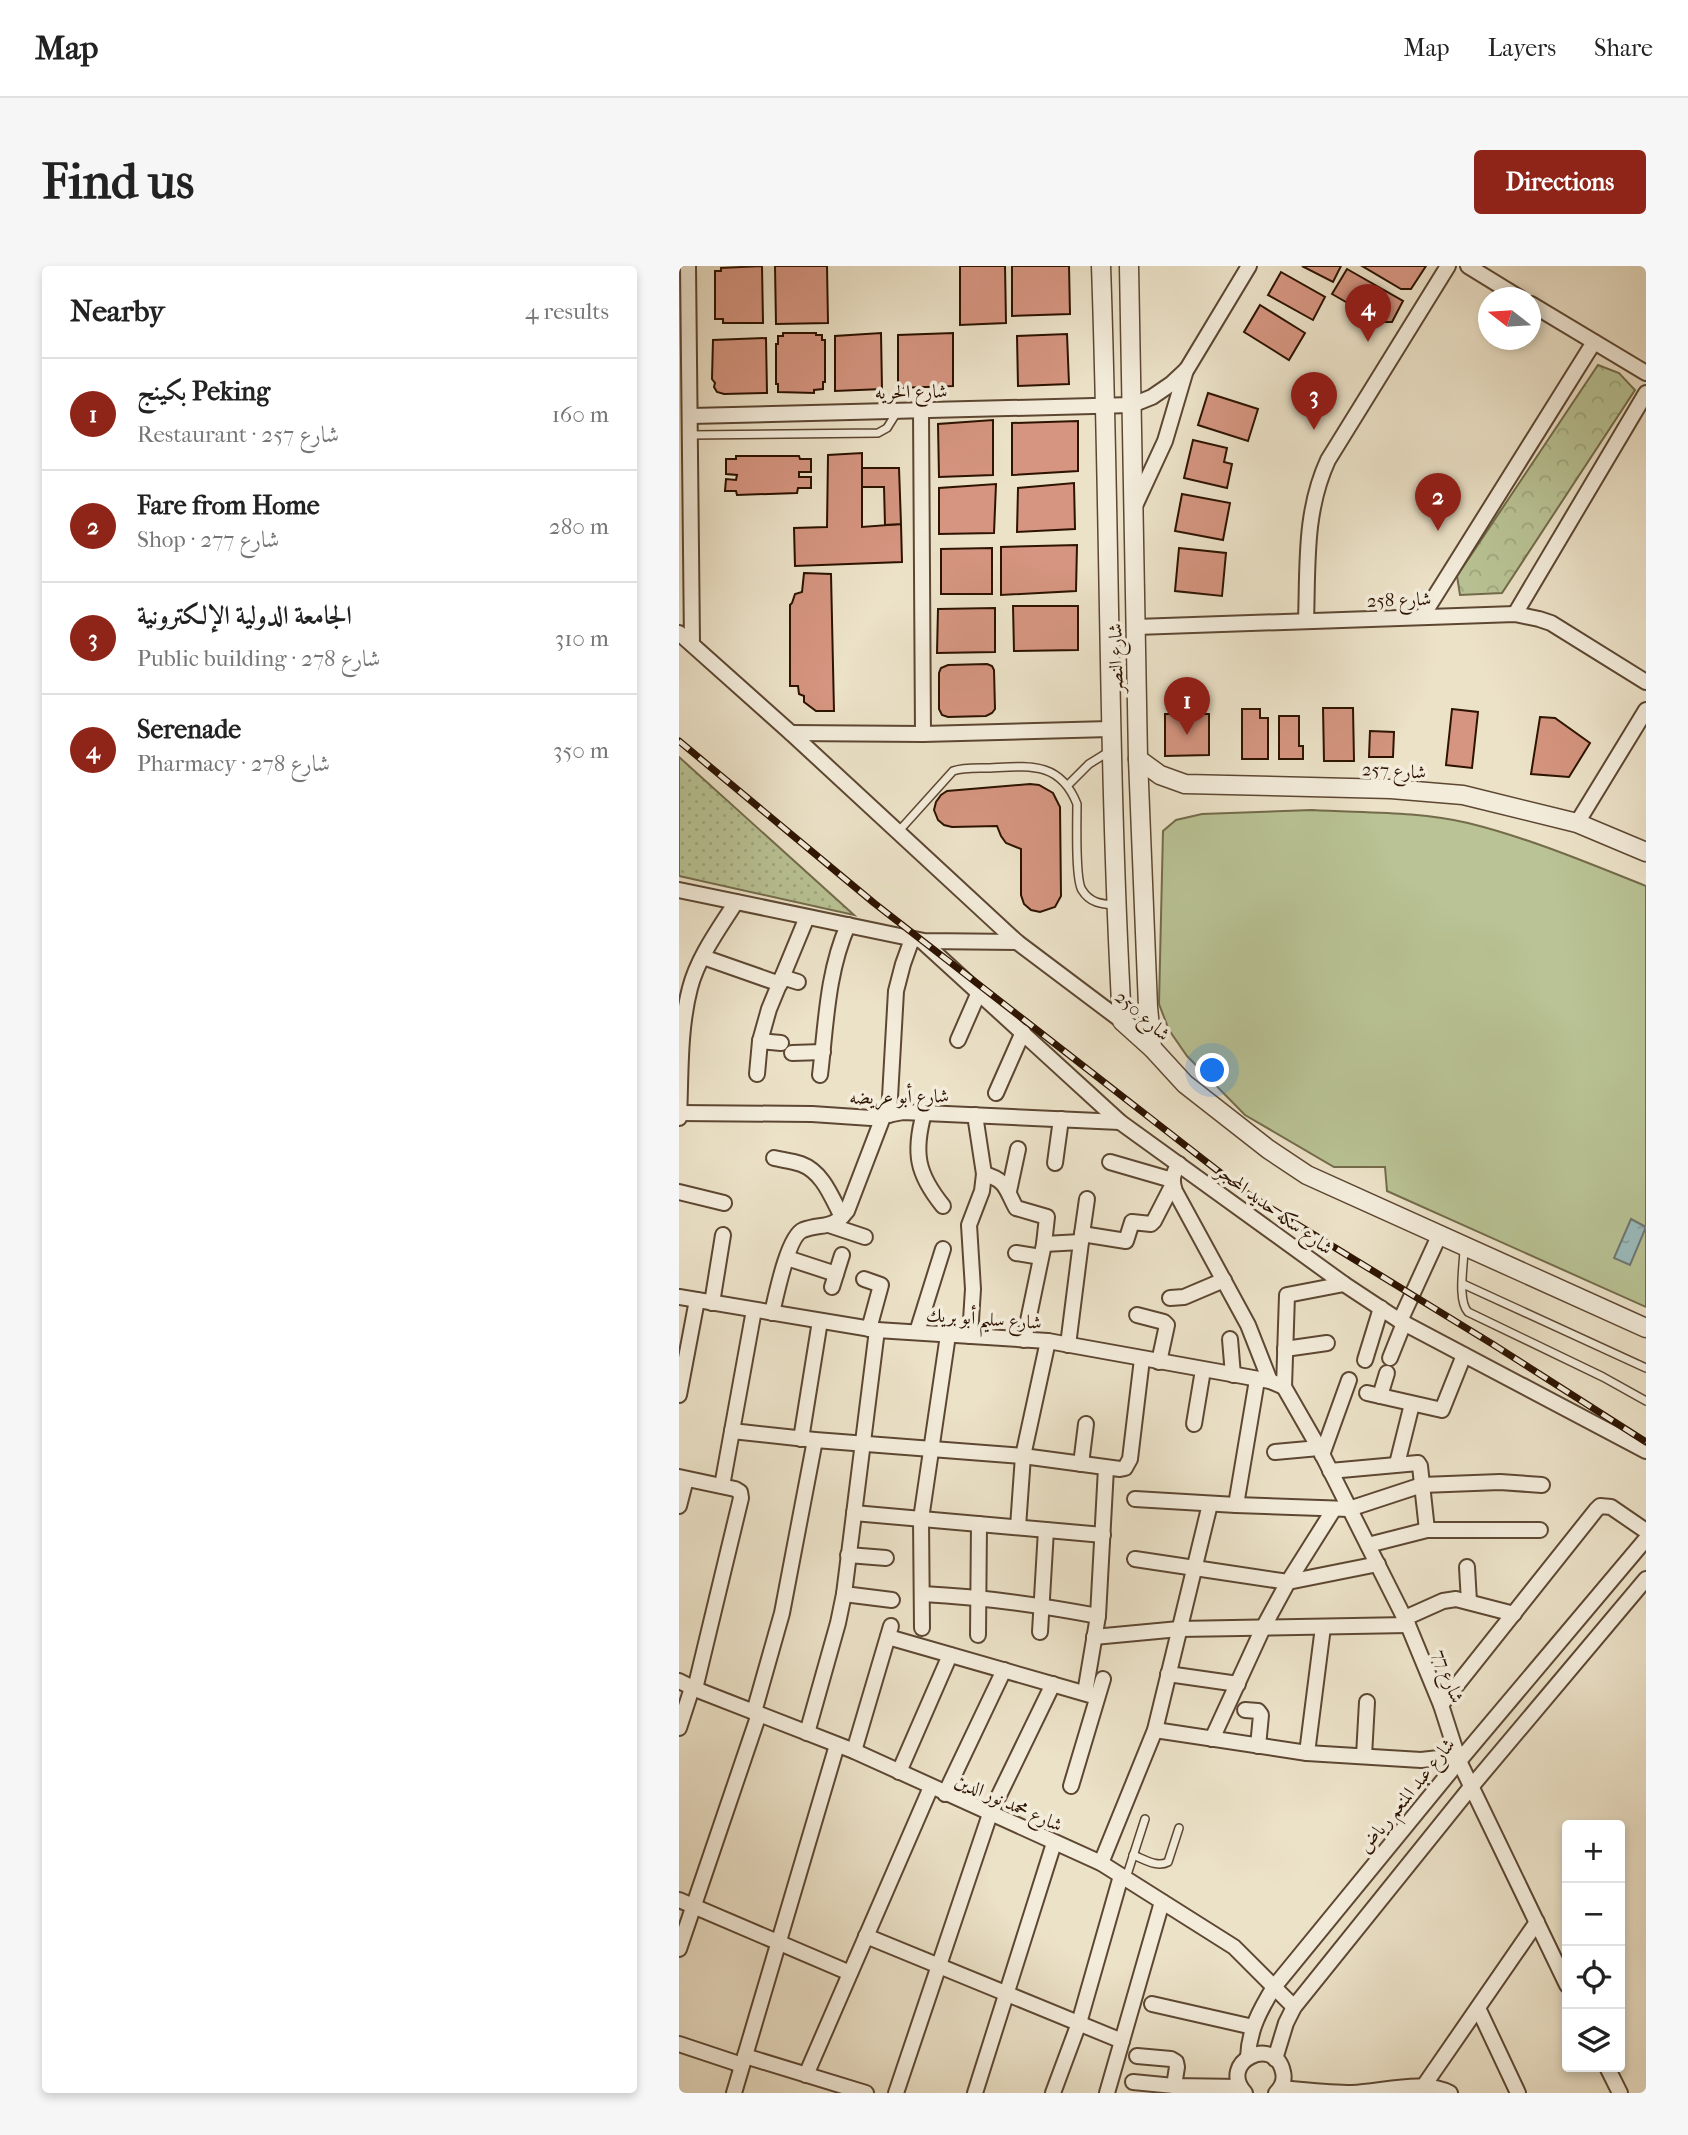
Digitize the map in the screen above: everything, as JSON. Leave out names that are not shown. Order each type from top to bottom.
[{"type":"street","points":[[688,266],[692,644]]},
{"type":"street","name":"شارع النصر","points":[[1101,266],[1106,405],[1110,751],[1122,1021]]},
{"type":"street","name":"شارع النصر","points":[[1129,266],[1138,759],[1152,1048]]},
{"type":"street","points":[[1134,509],[1165,440],[1187,369],[1249,266]]},
{"type":"street","points":[[1306,621],[1309,524],[1320,478],[1328,460],[1448,266]]},
{"type":"street","points":[[1468,266],[1502,287]]},
{"type":"street","points":[[1541,310],[1646,373]]},
{"type":"street","points":[[1422,617],[1594,342]]},
{"type":"street","points":[[1132,405],[1152,397],[1187,369]]},
{"type":"street","points":[[1515,614],[1646,393]]},
{"type":"street","name":"شارع الحريه","points":[[691,416],[1132,405]]},
{"type":"street","points":[[921,410],[923,734]]},
{"type":"street","name":"شارع 258","points":[[1136,627],[1515,614],[1551,623],[1646,682]]},
{"type":"street","name":"شارع 250","points":[[679,633],[792,733],[1017,942],[1122,1021],[1152,1048],[1185,1084],[1257,1141],[1307,1175],[1646,1328]]},
{"type":"street","points":[[1577,822],[1646,710]]},
{"type":"street","points":[[792,733],[923,734],[1110,729]]},
{"type":"street","name":"شارع 257","points":[[1138,759],[1160,775],[1185,785],[1391,789],[1463,795],[1577,822],[1646,852]]},
{"type":"street","points":[[679,890],[917,940],[1017,942]]},
{"type":"street","points":[[679,1116],[683,1018],[690,986],[703,957],[736,902]]},
{"type":"street","points":[[757,1074],[760,1041],[769,1009],[807,917]]},
{"type":"street","points":[[820,1075],[833,965],[848,925]]},
{"type":"street","points":[[829,1226],[842,1217],[850,1203],[886,1116],[896,991],[903,964],[917,940]]},
{"type":"street","name":"شارع سكه حديد المحجر","points":[[917,940],[979,992],[1120,1122],[1344,1284],[1402,1322],[1646,1451]]},
{"type":"street","points":[[703,957],[781,981],[798,982]]},
{"type":"street","points":[[958,1040],[979,992]]},
{"type":"street","points":[[996,1093],[1023,1032]]},
{"type":"street","points":[[760,1041],[781,1043]]},
{"type":"street","points":[[792,1053],[823,1052]]},
{"type":"street","name":"شارع أبو عريضه","points":[[679,1116],[812,1114],[871,1118],[903,1112],[1120,1122]]},
{"type":"street","points":[[924,1113],[917,1138],[918,1163],[927,1186],[943,1206]]},
{"type":"street","points":[[970,1336],[973,1289],[969,1226],[982,1191],[984,1174],[975,1115]]},
{"type":"street","points":[[1055,1163],[1061,1119]]},
{"type":"street","points":[[1009,1191],[1018,1149]]},
{"type":"street","points":[[774,1158],[801,1164],[818,1176],[842,1217]]},
{"type":"street","points":[[1110,1162],[1173,1182],[1248,1325],[1263,1380],[1236,1505]]},
{"type":"street","points":[[1016,1253],[1043,1250],[1082,1238],[1126,1241],[1132,1222],[1154,1222],[1179,1164]]},
{"type":"street","points":[[984,1174],[1003,1183],[1016,1208],[1047,1217],[1043,1250],[1024,1340]]},
{"type":"street","points":[[679,1192],[724,1203]]},
{"type":"street","points":[[1068,1345],[1087,1199]]},
{"type":"street","points":[[772,1312],[795,1236],[803,1230],[829,1226],[865,1237]]},
{"type":"street","points":[[680,1388],[723,1235]]},
{"type":"street","points":[[1439,1236],[1402,1322],[1388,1366],[1373,1395],[1442,1410],[1464,1354]]},
{"type":"street","points":[[917,1332],[943,1249]]},
{"type":"street","points":[[787,1258],[834,1281],[842,1255]]},
{"type":"street","points":[[807,1733],[844,1594],[863,1444],[873,1329],[881,1285],[864,1279]]},
{"type":"street","points":[[1170,1298],[1179,1299],[1224,1280]]},
{"type":"street","points":[[1284,1387],[1287,1298],[1290,1294],[1344,1284]]},
{"type":"street","name":"شارع سليم أبو بريك","points":[[679,1297],[873,1329],[1048,1341],[1263,1380],[1284,1387]]},
{"type":"street","points":[[1365,1360],[1381,1308]]},
{"type":"street","points":[[722,1486],[754,1310]]},
{"type":"street","points":[[1137,1315],[1167,1325],[1159,1362]]},
{"type":"street","points":[[679,1949],[756,1713],[782,1613],[808,1439],[820,1321]]},
{"type":"street","points":[[922,1628],[921,1519],[948,1335]]},
{"type":"street","points":[[1230,1339],[1233,1375]]},
{"type":"street","points":[[1018,1527],[1023,1456],[1048,1341]]},
{"type":"street","points":[[1285,1349],[1327,1343]]},
{"type":"street","points":[[732,1431],[1023,1456],[1106,1468],[1125,1468],[1130,1459],[1142,1359]]},
{"type":"street","points":[[1194,1424],[1202,1370]]},
{"type":"street","points":[[1275,1452],[1321,1451],[1349,1380]]},
{"type":"street","name":"شارع 77","points":[[1284,1387],[1321,1451],[1406,1621],[1441,1705],[1458,1758],[1562,1974]]},
{"type":"street","points":[[1397,1464],[1412,1404]]},
{"type":"street","points":[[1081,1464],[1086,1424]]},
{"type":"street","points":[[1331,1471],[1418,1463],[1427,1531]]},
{"type":"street","points":[[1071,1786],[1091,1695],[1106,1468]]},
{"type":"street","points":[[679,1506],[682,1478],[740,1492],[741,1498],[679,1728]]},
{"type":"street","points":[[1135,1499],[1334,1509],[1349,1508],[1422,1485],[1500,1482],[1542,1485]]},
{"type":"street","points":[[1101,1863],[1155,1730],[1210,1504]]},
{"type":"street","points":[[1441,1705],[1600,1506],[1611,1507],[1646,1531]]},
{"type":"street","points":[[1212,1740],[1263,1628],[1288,1582],[1334,1509]]},
{"type":"street","points":[[854,1513],[1103,1535]]},
{"type":"street","points":[[978,1635],[979,1524]]},
{"type":"street","points":[[1040,1632],[1046,1530]]},
{"type":"street","points":[[1368,1545],[1427,1531],[1540,1530]]},
{"type":"street","name":"شارع عبد المنعم رياض","points":[[1242,2091],[1237,2076],[1240,2065],[1248,2057],[1253,2027],[1274,1987],[1458,1758],[1646,1539]]},
{"type":"street","points":[[848,1555],[885,1558]]},
{"type":"street","points":[[1135,1559],[1288,1582],[1378,1564]]},
{"type":"street","points":[[1467,1567],[1469,1602]]},
{"type":"street","points":[[1275,2059],[1294,2007],[1471,1787],[1646,1579]]},
{"type":"street","points":[[844,1594],[892,1600]]},
{"type":"street","points":[[923,1594],[1042,1605],[1098,1616]]},
{"type":"street","points":[[1094,1637],[1179,1629],[1323,1627],[1406,1621],[1443,1601],[1456,1599],[1514,1614]]},
{"type":"street","points":[[1307,1753],[1323,1627]]},
{"type":"street","points":[[854,1751],[889,1632],[950,1655],[1091,1695]]},
{"type":"street","points":[[899,1772],[950,1655]]},
{"type":"street","points":[[945,1794],[1003,1670]]},
{"type":"street","points":[[1168,1674],[1238,1684]]},
{"type":"street","points":[[1091,1695],[1103,1679]]},
{"type":"street","points":[[896,2093],[990,1814],[1053,1684]]},
{"type":"street","name":"شارع محمد نور الدين","points":[[689,1686],[854,1751],[1101,1863],[1234,1947],[1294,2007]]},
{"type":"street","points":[[1364,1756],[1367,1702]]},
{"type":"street","points":[[1245,1710],[1262,1714],[1258,1746]]},
{"type":"street","points":[[1155,1730],[1307,1753],[1421,1760],[1458,1758]]},
{"type":"street","points":[[733,2093],[837,1745]]},
{"type":"street","points":[[806,2075],[931,1787]]},
{"type":"street","points":[[975,2093],[1054,1843]]},
{"type":"street","points":[[1053,2093],[1079,2023],[1123,1878]]},
{"type":"street","points":[[679,1900],[850,1973]]},
{"type":"street","points":[[1107,2093],[1162,1902]]},
{"type":"street","points":[[1423,2087],[1537,1922]]},
{"type":"street","points":[[866,1936],[1122,2041]]},
{"type":"street","points":[[1152,2004],[1253,2027]]},
{"type":"street","points":[[1478,2008],[1518,2093]]},
{"type":"street","points":[[679,2044],[806,2075],[825,2087],[866,2093]]},
{"type":"street","points":[[1248,2057],[1267,2054],[1275,2059],[1282,2067],[1282,2091],[1353,2093],[1436,2087],[1450,2093]]},
{"type":"street","points":[[1137,2056],[1171,2059],[1176,2062],[1182,2088]]},
{"type":"street","points":[[1609,2072],[1619,2093]]},
{"type":"street","points":[[1133,2082],[1242,2091]]},
{"type":"lane","points":[[691,435],[878,433],[887,428],[898,411]]},
{"type":"lane","points":[[1067,785],[1089,764],[1110,751]]},
{"type":"lane","points":[[898,832],[948,774],[957,769],[1035,767],[1056,775],[1067,785],[1077,804],[1079,884],[1093,901],[1115,905]]},
{"type":"lane","points":[[1464,1247],[1462,1304],[1468,1312],[1603,1377],[1646,1401]]},
{"type":"lane","points":[[1463,1284],[1646,1368]]},
{"type":"lane","points":[[1123,1878],[1145,1819]]},
{"type":"lane","points":[[1133,1855],[1163,1865],[1168,1862],[1179,1828]]},
{"type":"green space","points":[[1598,365],[1619,373],[1635,390],[1502,593],[1460,595],[1457,576]]},
{"type":"green space","points":[[679,757],[854,915],[679,876]]},
{"type":"green space","points":[[1312,810],[1410,814],[1468,823],[1536,843],[1646,886],[1646,1307],[1387,1191],[1385,1167],[1334,1167],[1245,1115],[1187,1056],[1169,1030],[1159,1004],[1163,831],[1176,820],[1202,814]]},
{"type":"water","points":[[1631,1219],[1646,1227],[1630,1265],[1614,1258]]},
{"type":"building","points":[[762,266],[763,323],[723,323],[723,319],[715,319],[715,271],[721,271],[721,268]]},
{"type":"building","points":[[775,266],[827,266],[828,323],[776,324]]},
{"type":"building","points":[[960,266],[1005,266],[1006,323],[960,325]]},
{"type":"building","points":[[1012,266],[1069,266],[1070,314],[1012,316]]},
{"type":"building","points":[[1302,266],[1341,266],[1333,282]]},
{"type":"building","points":[[1362,266],[1426,266],[1411,289],[1401,289]]},
{"type":"building","points":[[1347,269],[1403,301],[1392,322],[1381,322],[1332,294]]},
{"type":"building","points":[[1281,272],[1325,297],[1313,320],[1268,295]]},
{"type":"building","points":[[1260,305],[1305,333],[1289,360],[1244,332]]},
{"type":"building","points":[[783,333],[822,335],[822,340],[825,340],[823,389],[814,390],[814,393],[778,392],[776,344],[778,336],[783,336]]},
{"type":"building","points":[[881,333],[882,389],[835,391],[835,336]]},
{"type":"building","points":[[953,333],[953,386],[898,388],[898,335]]},
{"type":"building","points":[[1067,334],[1069,384],[1018,386],[1017,336]]},
{"type":"building","points":[[766,338],[767,393],[717,392],[712,379],[713,340]]},
{"type":"building","points":[[1208,393],[1258,409],[1248,441],[1198,425]]},
{"type":"building","points":[[993,420],[993,475],[939,477],[938,424]]},
{"type":"building","points":[[1078,421],[1078,471],[1012,475],[1012,423]]},
{"type":"building","points":[[1193,440],[1227,448],[1224,462],[1232,464],[1227,488],[1184,478]]},
{"type":"building","points":[[862,453],[862,527],[901,524],[902,562],[795,566],[794,528],[827,527],[828,455]]},
{"type":"building","points":[[736,456],[799,456],[800,459],[811,459],[811,472],[799,472],[799,477],[811,477],[811,488],[798,488],[797,493],[737,495],[736,491],[725,491],[726,479],[736,480],[737,475],[726,474],[726,459],[736,459]]},
{"type":"building","points":[[862,468],[899,468],[901,524],[885,525],[884,487],[862,487]]},
{"type":"building","points":[[1074,483],[1075,529],[1017,532],[1018,488]]},
{"type":"building","points":[[996,484],[994,533],[939,534],[939,488]]},
{"type":"building","points":[[1182,494],[1230,503],[1223,540],[1175,531]]},
{"type":"building","points":[[1077,545],[1076,591],[1001,595],[1001,547]]},
{"type":"building","points":[[992,548],[992,594],[941,594],[941,549]]},
{"type":"building","points":[[1179,548],[1226,553],[1222,596],[1175,591]]},
{"type":"building","points":[[804,573],[831,574],[834,711],[816,711],[804,702],[804,696],[799,694],[798,686],[790,686],[790,605],[795,594],[802,592]]},
{"type":"building","points":[[1013,606],[1078,606],[1078,650],[1014,651]]},
{"type":"building","points":[[995,608],[995,652],[937,653],[938,609]]},
{"type":"building","points":[[987,664],[994,670],[995,709],[992,713],[986,716],[942,715],[939,709],[941,668],[948,665]]},
{"type":"building","points":[[1323,708],[1353,708],[1354,761],[1324,761]]},
{"type":"building","points":[[1242,709],[1260,709],[1260,718],[1268,718],[1268,759],[1242,759]]},
{"type":"building","points":[[1452,709],[1478,712],[1472,768],[1446,765]]},
{"type":"building","points":[[1165,714],[1209,714],[1209,755],[1165,756]]},
{"type":"building","points":[[1279,716],[1299,716],[1299,746],[1303,746],[1303,759],[1279,759]]},
{"type":"building","points":[[1540,717],[1555,718],[1590,743],[1569,777],[1531,774]]},
{"type":"building","points":[[1370,731],[1394,732],[1393,757],[1369,757]]},
{"type":"building","points":[[1039,785],[1053,793],[1060,807],[1061,896],[1055,907],[1040,912],[1031,910],[1024,904],[1021,895],[1021,849],[1006,843],[997,826],[944,825],[938,820],[934,810],[936,802],[947,791]]},
{"type":"railway","points":[[679,741],[874,903],[1249,1195],[1646,1442]]},
{"type":"place","name":"Serenade","points":[[1368,342]]},
{"type":"place","name":"الجامعة الدولية الإلكترونية","points":[[1314,430]]},
{"type":"place","name":"Fare from Home","points":[[1438,531]]},
{"type":"place","name":"بكينج Peking","points":[[1187,735]]}]
